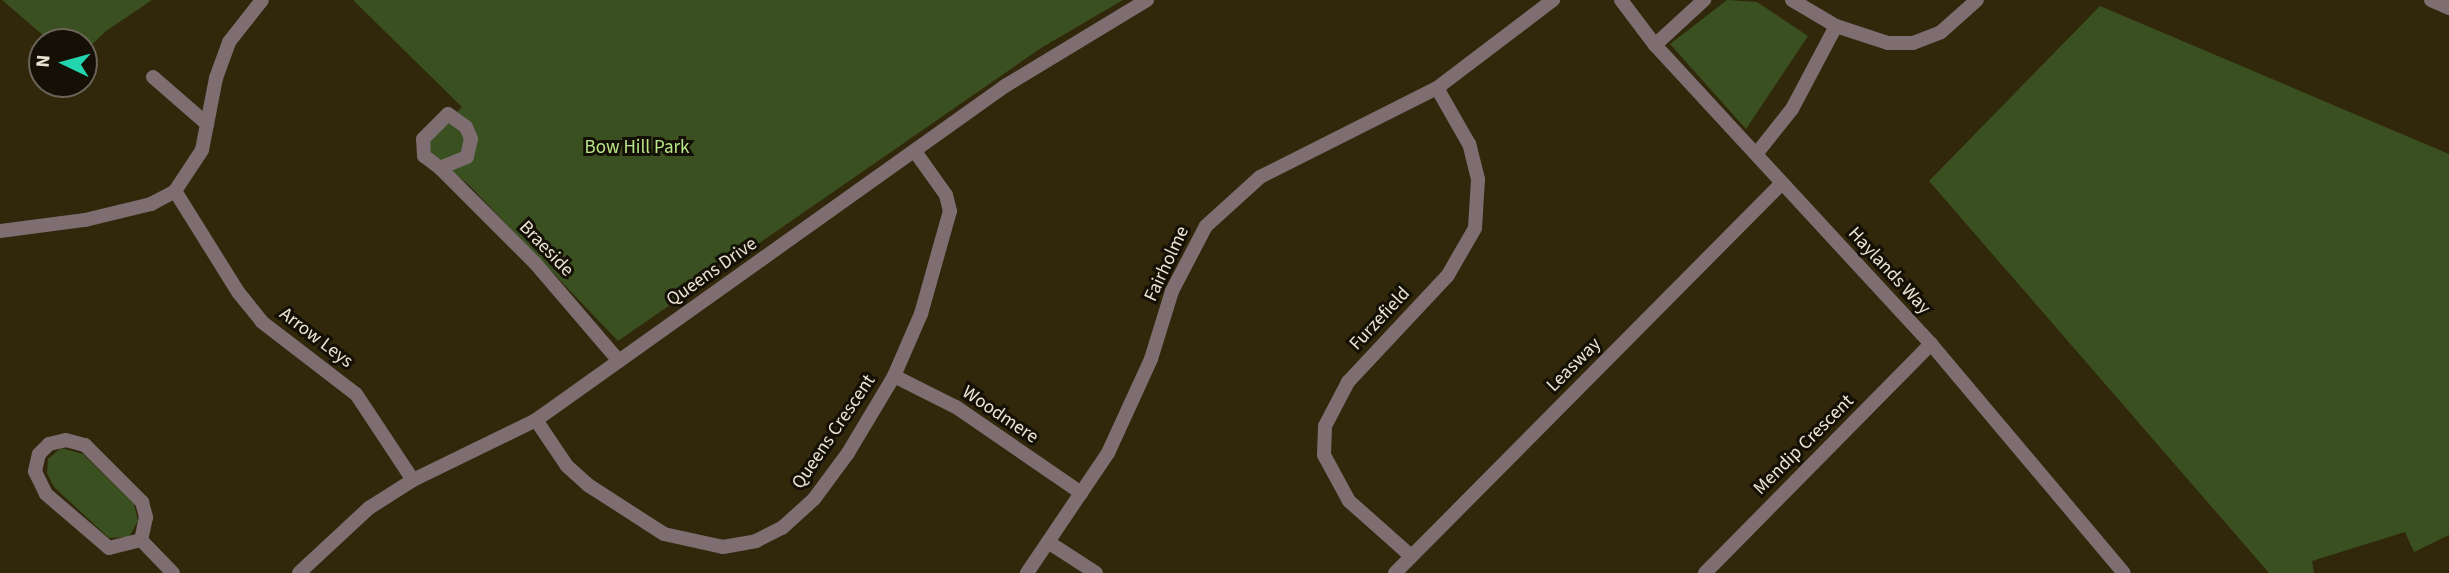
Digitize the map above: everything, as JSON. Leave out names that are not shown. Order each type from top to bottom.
[{"type":"street","points":[[0,230],[85,220],[151,204],[175,191],[202,150],[216,78],[229,42],[262,0]]},
{"type":"street","name":"Queens Drive","points":[[299,573],[369,508],[413,480],[536,420],[916,153],[1005,86],[1147,0]]},
{"type":"street","name":"Fairholme","points":[[1027,573],[1081,493],[1129,412],[1172,291],[1206,226],[1260,177],[1437,88],[1553,0]]},
{"type":"street","name":"Haylands Way","points":[[1621,0],[1655,45],[1931,344],[2124,573]]},
{"type":"street","points":[[1655,45],[1704,0]]},
{"type":"street","points":[[1792,0],[1836,26],[1867,39],[1913,43],[1941,32],[1977,0]]},
{"type":"street","points":[[2431,0],[2449,8]]},
{"type":"street","points":[[1757,153],[1792,109],[1836,26]]},
{"type":"street","points":[[153,77],[207,124]]},
{"type":"street","name":"Furzefield","points":[[1411,556],[1349,501],[1324,455],[1325,426],[1348,382],[1448,275],[1475,228],[1478,179],[1469,144],[1437,88]]},
{"type":"street","name":"Queens Crescent","points":[[536,420],[567,466],[588,485],[664,534],[723,547],[756,541],[782,528],[814,499],[894,376],[921,314],[950,211],[946,195],[916,153]]},
{"type":"street","name":"Braeside","points":[[440,168],[535,263],[619,361]]},
{"type":"street","name":"Leasway","points":[[1395,573],[1782,184]]},
{"type":"street","name":"Arrow Leys","points":[[175,191],[238,292],[262,321],[356,394],[413,480]]},
{"type":"street","name":"Mendip Crescent","points":[[1705,573],[1931,344]]},
{"type":"street","name":"Woodmere","points":[[894,376],[956,407],[1081,493]]},
{"type":"street","points":[[66,440],[85,445],[142,502],[146,517],[141,540],[109,548],[94,539],[46,494],[35,471],[39,454],[49,444],[66,440]]},
{"type":"street","points":[[141,540],[173,573]]},
{"type":"street","points":[[1048,542],[1096,573]]},
{"type":"green space","points":[[2,0],[152,0],[98,39],[98,28],[35,28]]},
{"type":"green space","name":"Bow Hill Park","points":[[353,0],[1123,0],[1041,48],[618,341],[469,185],[432,155],[428,142],[462,107]]},
{"type":"green space","points":[[1727,0],[1757,2],[1808,36],[1746,129],[1670,44]]},
{"type":"green space","points":[[2100,6],[2449,154],[2449,535],[2414,552],[2405,532],[2312,561],[2314,573],[2269,573],[1929,181]]},
{"type":"green space","points":[[61,448],[83,454],[134,504],[138,521],[129,537],[109,538],[54,487],[47,473],[48,459]]}]
